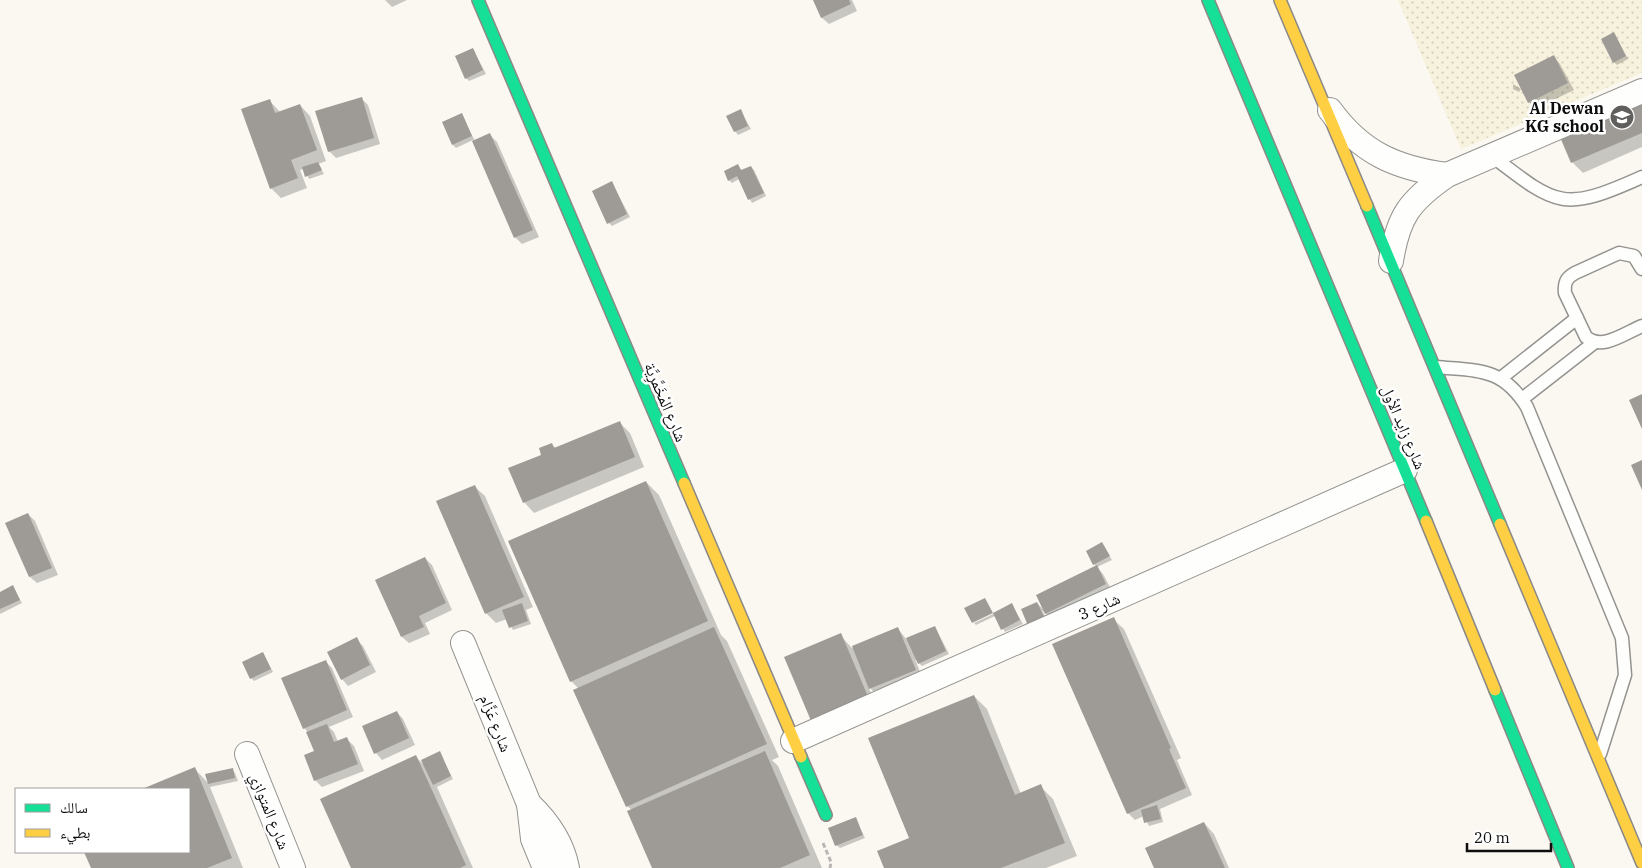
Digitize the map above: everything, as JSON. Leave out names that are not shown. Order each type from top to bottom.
[{"type":"main road","name":"شارع المْخَمَّرِيَّة","points":[[478,0],[826,815]]},
{"type":"main road","name":"شارع زايد الأول","points":[[1208,0],[1405,470],[1568,868]]},
{"type":"main road","points":[[1280,0],[1391,261],[1415,324],[1436,367],[1642,863]]},
{"type":"street","points":[[1391,261],[1396,232],[1408,209],[1425,190],[1447,175],[1642,91]]},
{"type":"street","points":[[1322,98],[1340,124],[1362,145],[1388,161],[1416,171],[1447,175]]},
{"type":"street","name":"شارع 3","points":[[793,741],[1405,470]]},
{"type":"street","name":"شارع عَزَّام","points":[[463,643],[529,804],[532,839],[545,868]]},
{"type":"street","name":"شارع المتوازي","points":[[247,754],[293,868]]},
{"type":"street","name":"شارع عَزَّام","points":[[529,804],[552,830],[560,845],[567,868]]},
{"type":"lane","points":[[1492,156],[1537,191],[1558,199],[1581,200],[1603,194],[1642,177]]},
{"type":"lane","points":[[1642,269],[1634,256],[1619,253],[1568,277],[1564,285],[1565,293],[1586,337],[1595,342],[1606,342],[1642,326]]},
{"type":"lane","points":[[1501,378],[1577,318]]},
{"type":"lane","points":[[1522,399],[1595,342]]},
{"type":"lane","points":[[1436,367],[1483,372],[1501,378],[1522,399],[1622,638],[1625,656],[1625,675],[1598,758]]},
{"type":"shaded area","points":[[1398,0],[1642,0],[1642,73],[1461,149]]},
{"type":"building","points":[[813,0],[849,0],[851,4],[821,18]]},
{"type":"building","points":[[1614,32],[1626,56],[1613,63],[1601,39]]},
{"type":"building","points":[[473,48],[483,70],[465,79],[455,56]]},
{"type":"building","points":[[1554,55],[1568,83],[1528,103],[1514,75]]},
{"type":"building","points":[[362,97],[374,138],[328,152],[315,111]]},
{"type":"building","points":[[270,99],[275,113],[300,104],[317,150],[291,160],[298,178],[270,189],[241,109]]},
{"type":"building","points":[[1642,102],[1642,133],[1571,163],[1560,137]]},
{"type":"building","points":[[741,109],[748,126],[734,132],[726,116]]},
{"type":"building","points":[[462,113],[472,136],[452,145],[442,122]]},
{"type":"building","points":[[490,133],[533,230],[514,238],[472,141]]},
{"type":"building","points":[[318,162],[322,170],[305,177],[302,167]]},
{"type":"building","points":[[738,164],[741,170],[751,166],[764,193],[748,200],[737,176],[728,181],[724,171]]},
{"type":"building","points":[[612,181],[627,214],[607,224],[592,191]]},
{"type":"building","points":[[1642,394],[1642,429],[1629,400]]},
{"type":"building","points":[[620,421],[635,457],[523,503],[508,468],[541,455],[539,448],[552,443],[554,448]]},
{"type":"building","points":[[1642,460],[1642,490],[1631,465]]},
{"type":"building","points":[[646,481],[708,621],[570,682],[508,541]]},
{"type":"building","points":[[475,485],[524,597],[485,614],[436,501]]},
{"type":"building","points":[[28,513],[52,568],[29,577],[5,523]]},
{"type":"building","points":[[1102,542],[1110,556],[1093,565],[1086,551]]},
{"type":"building","points":[[425,557],[446,603],[419,616],[424,627],[401,637],[375,580]]},
{"type":"building","points":[[1097,565],[1106,584],[1045,614],[1036,595]]},
{"type":"building","points":[[13,585],[20,600],[0,609],[0,592]]},
{"type":"building","points":[[985,598],[993,613],[972,623],[964,608]]},
{"type":"building","points":[[1037,602],[1048,625],[1031,633],[1021,609]]},
{"type":"building","points":[[522,603],[528,621],[509,628],[502,610]]},
{"type":"building","points":[[1012,603],[1020,620],[1001,630],[993,613]]},
{"type":"building","points":[[1114,617],[1171,748],[1169,749],[1186,788],[1127,814],[1052,644]]},
{"type":"building","points":[[935,626],[946,651],[918,664],[906,638]]},
{"type":"building","points":[[714,627],[767,744],[626,807],[573,690]]},
{"type":"building","points":[[898,627],[916,670],[869,689],[852,646]]},
{"type":"building","points":[[841,633],[869,699],[812,723],[784,657]]},
{"type":"building","points":[[357,637],[370,665],[341,680],[327,652]]},
{"type":"building","points":[[263,652],[271,669],[250,679],[242,662]]},
{"type":"building","points":[[326,660],[347,710],[303,729],[281,678]]},
{"type":"building","points":[[974,695],[1015,795],[1041,784],[1065,843],[1001,868],[884,868],[877,851],[909,838],[868,738]]},
{"type":"building","points":[[397,711],[409,738],[374,754],[362,726]]},
{"type":"building","points":[[327,724],[334,742],[347,737],[358,764],[314,781],[304,755],[314,751],[306,732]]},
{"type":"building","points":[[440,751],[451,776],[433,785],[421,760]]},
{"type":"building","points":[[765,751],[810,855],[780,868],[652,868],[627,811]]},
{"type":"building","points":[[416,755],[466,865],[460,868],[351,868],[320,799]]},
{"type":"building","points":[[195,767],[232,858],[207,868],[91,868],[84,853],[190,853],[190,788],[144,788]]},
{"type":"building","points":[[233,768],[235,778],[208,784],[205,774]]},
{"type":"building","points":[[1157,805],[1161,819],[1144,823],[1141,810]]},
{"type":"building","points":[[856,817],[863,835],[835,846],[828,828]]},
{"type":"building","points":[[1204,822],[1225,868],[1154,868],[1145,848]]},
{"type":"traffic: fast","points":[[478,0],[684,483]]},
{"type":"traffic: fast","points":[[1208,0],[1426,521]]},
{"type":"traffic: fast","points":[[1367,206],[1500,524]]},
{"type":"traffic: fast","points":[[1495,690],[1568,868]]},
{"type":"traffic: fast","points":[[801,757],[826,815]]},
{"type":"traffic: slow","points":[[1280,0],[1367,206]]},
{"type":"traffic: slow","points":[[684,483],[801,757]]},
{"type":"traffic: slow","points":[[1426,521],[1495,690]]},
{"type":"traffic: slow","points":[[1500,524],[1642,863]]},
{"type":"place","name":"Al Dewan KG school","points":[[1622,117]]}]
